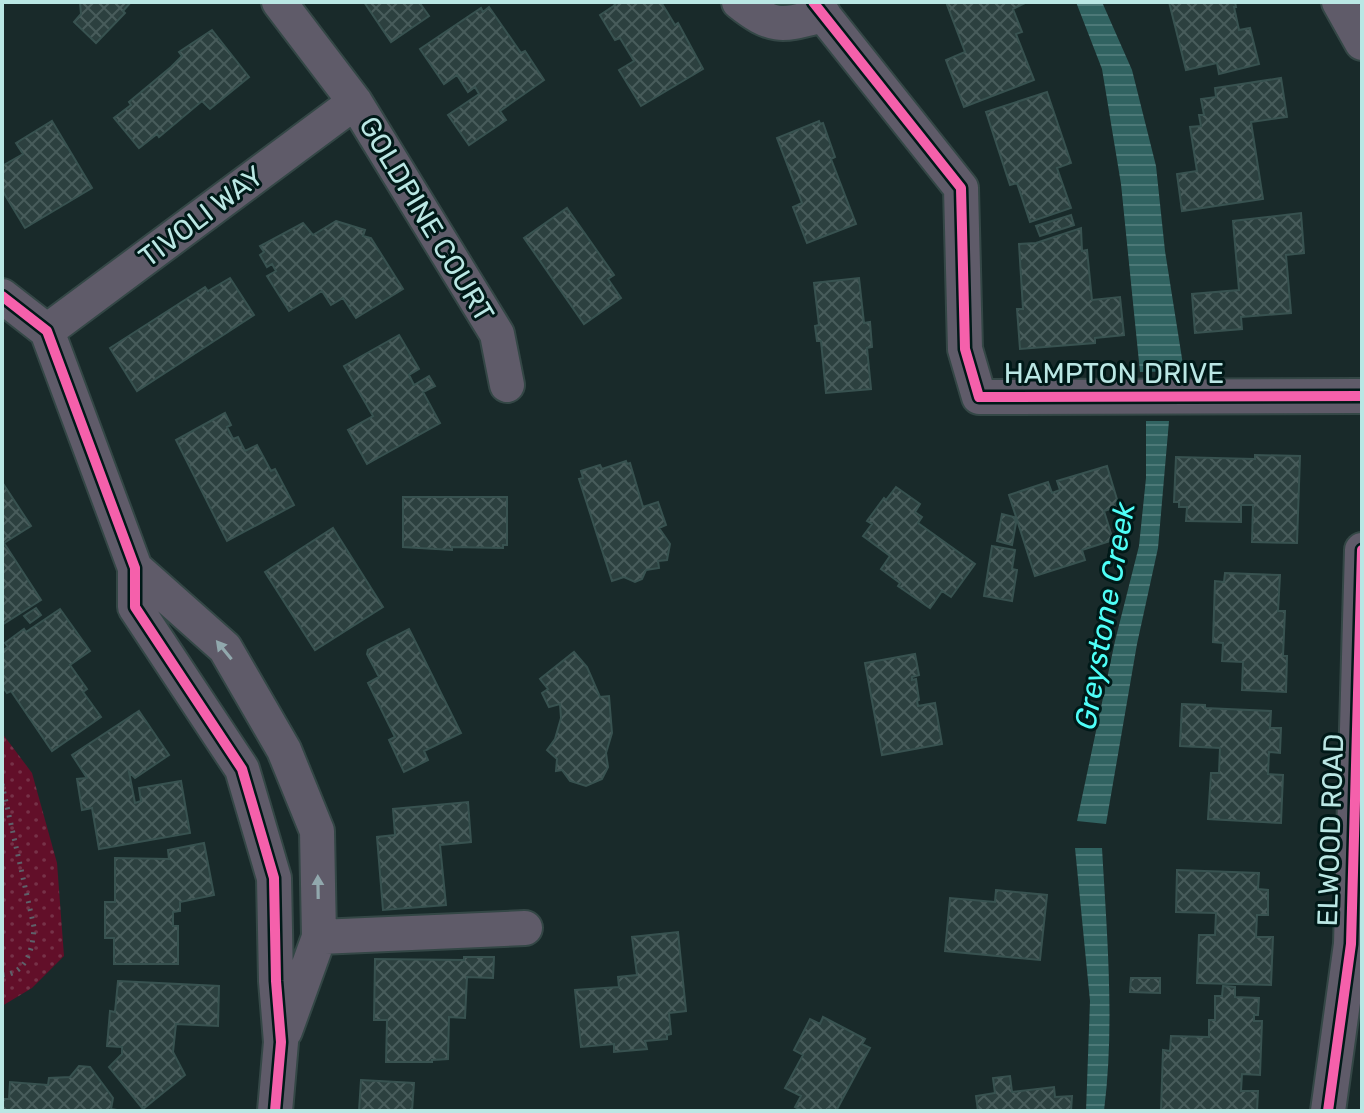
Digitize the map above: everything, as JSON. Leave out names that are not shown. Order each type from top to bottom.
[{"type":"street","name":"GOLDPINE COURT","points":[[279,2],[355,102],[497,334],[507,385]]},
{"type":"street","points":[[739,2],[762,20],[787,24],[819,8]]},
{"type":"street","points":[[1339,2],[1362,43]]},
{"type":"street","name":"HAMPTON DRIVE","points":[[819,8],[961,188],[965,349],[979,397],[1362,396]]},
{"type":"street","name":"TIVOLI WAY","points":[[47,331],[355,102]]},
{"type":"street","points":[[2,296],[47,331],[135,568],[135,607],[242,769],[274,878],[281,1042],[275,1111]]},
{"type":"street","name":"ELWOOD ROAD","points":[[1328,1111],[1351,944],[1362,550]]},
{"type":"street","points":[[135,568],[225,648],[284,750],[317,831],[319,937],[281,1042]]},
{"type":"street","points":[[319,937],[525,928]]},
{"type":"path","points":[[2,784],[34,927],[34,943],[24,964],[9,975],[2,975]]},
{"type":"shaded area","points":[[2,733],[32,773],[57,863],[64,956],[32,988],[2,1006]]},
{"type":"water","points":[[1076,2],[1102,2],[1132,70],[1156,166],[1165,251],[1184,371],[1140,372],[1121,184],[1102,69]]},
{"type":"water","points":[[1146,421],[1169,421],[1158,548],[1137,644],[1106,824],[1077,821],[1115,641],[1139,546],[1146,478]]},
{"type":"water","points":[[1075,848],[1102,848],[1110,1013],[1104,1111],[1086,1111],[1090,1001]]},
{"type":"building","points":[[80,2],[131,2],[123,11],[125,13],[96,43],[74,22],[81,14]]},
{"type":"building","points":[[364,2],[419,2],[429,16],[391,42]]},
{"type":"building","points":[[613,2],[661,2],[675,25],[678,23],[703,69],[641,106],[619,70],[634,61],[620,38],[615,40],[600,15],[615,5]]},
{"type":"building","points":[[946,2],[1027,2],[1013,9],[1022,32],[1016,34],[1034,80],[964,107],[946,60],[965,52]]},
{"type":"building","points":[[1169,2],[1235,2],[1239,30],[1250,28],[1259,64],[1219,74],[1217,63],[1186,70]]},
{"type":"building","points":[[489,7],[544,80],[500,111],[506,120],[469,145],[448,115],[479,94],[475,87],[468,92],[457,75],[444,84],[420,49],[481,8],[483,12]]},
{"type":"building","points":[[212,30],[249,77],[210,109],[202,101],[159,137],[157,134],[139,148],[114,118],[182,56],[179,52]]},
{"type":"building","points":[[1281,78],[1287,117],[1251,122],[1263,199],[1182,211],[1177,174],[1197,171],[1190,127],[1201,126],[1199,115],[1204,115],[1201,99],[1216,97],[1215,88]]},
{"type":"building","points":[[1047,92],[1071,163],[1057,168],[1071,208],[1030,222],[1017,183],[1010,185],[986,112]]},
{"type":"building","points":[[52,121],[92,188],[25,228],[2,190],[2,166],[23,154],[16,143]]},
{"type":"building","points":[[819,121],[823,123],[835,157],[831,159],[856,224],[807,243],[793,207],[802,203],[777,138]]},
{"type":"building","points":[[567,208],[614,275],[608,279],[621,298],[584,324],[524,238]]},
{"type":"building","points":[[1301,213],[1304,253],[1286,255],[1291,313],[1241,317],[1242,329],[1195,333],[1192,294],[1239,290],[1233,221]]},
{"type":"building","points":[[1071,215],[1074,225],[1040,236],[1036,226]]},
{"type":"building","points":[[336,221],[365,230],[363,236],[371,238],[403,289],[356,318],[343,298],[331,305],[322,291],[289,311],[267,276],[276,271],[272,264],[267,267],[260,255],[264,252],[260,246],[303,223],[313,235]]},
{"type":"building","points":[[1081,228],[1082,251],[1087,250],[1092,300],[1120,297],[1124,335],[1095,338],[1095,343],[1020,349],[1017,309],[1023,309],[1019,244],[1036,243]]},
{"type":"building","points":[[230,278],[254,315],[137,391],[110,348],[205,287],[208,291]]},
{"type":"building","points":[[859,278],[864,323],[870,322],[872,347],[867,348],[871,389],[826,393],[821,341],[817,341],[815,326],[819,325],[814,283]]},
{"type":"building","points":[[399,335],[419,369],[409,375],[414,385],[429,376],[435,386],[423,392],[440,423],[367,464],[348,430],[373,416],[344,366]]},
{"type":"building","points":[[225,413],[233,439],[238,437],[245,451],[257,445],[271,471],[275,469],[294,505],[227,541],[176,440]]},
{"type":"building","points":[[1255,455],[1300,456],[1297,543],[1252,542],[1253,505],[1241,505],[1241,522],[1186,521],[1187,507],[1179,507],[1179,502],[1174,502],[1176,457],[1255,459]]},
{"type":"building","points":[[626,461],[630,463],[643,507],[658,502],[666,525],[659,528],[670,544],[667,560],[658,561],[659,568],[646,570],[642,579],[635,582],[624,577],[612,581],[579,479],[583,478],[581,471],[600,465],[602,469]]},
{"type":"building","points":[[1107,466],[1119,506],[1104,511],[1113,540],[1082,550],[1085,560],[1035,576],[1009,495],[1048,482],[1052,493],[1060,490],[1057,481]]},
{"type":"building","points":[[2,482],[31,526],[4,543],[41,600],[2,625]]},
{"type":"building","points":[[896,487],[920,504],[915,512],[922,517],[918,523],[975,564],[951,597],[942,591],[930,608],[898,586],[900,583],[881,569],[890,556],[863,536],[872,524],[867,521]]},
{"type":"building","points":[[403,497],[507,497],[507,545],[503,548],[452,547],[452,550],[403,547]]},
{"type":"building","points":[[1002,514],[1014,517],[1016,523],[1012,545],[997,541]]},
{"type":"building","points":[[333,528],[383,607],[315,650],[265,572]]},
{"type":"building","points":[[992,546],[1015,550],[1012,569],[1017,570],[1012,601],[984,596]]},
{"type":"building","points":[[1225,573],[1280,575],[1278,611],[1285,611],[1283,656],[1287,656],[1286,692],[1242,690],[1243,662],[1222,661],[1223,643],[1213,642],[1215,581],[1224,582]]},
{"type":"building","points":[[36,608],[41,615],[30,623],[24,616]]},
{"type":"building","points":[[60,609],[90,651],[70,665],[87,689],[83,692],[101,717],[52,751],[11,691],[7,693],[2,686],[2,651],[8,647],[5,643],[24,629],[26,632]]},
{"type":"building","points":[[409,629],[461,733],[424,751],[428,760],[404,772],[389,740],[395,737],[368,683],[379,677],[367,654],[368,650]]},
{"type":"building","points":[[574,652],[587,667],[600,697],[609,696],[612,733],[606,753],[608,767],[602,779],[586,786],[570,781],[562,770],[556,771],[557,759],[547,750],[555,739],[561,718],[560,704],[549,707],[542,693],[548,689],[540,679]]},
{"type":"building","points":[[915,654],[919,675],[912,677],[912,680],[916,679],[918,706],[935,703],[942,744],[882,755],[865,663]]},
{"type":"building","points":[[1182,704],[1271,711],[1270,728],[1281,728],[1280,753],[1269,752],[1268,774],[1283,775],[1281,823],[1208,819],[1211,773],[1219,773],[1220,748],[1180,746]]},
{"type":"building","points":[[139,711],[169,755],[135,778],[129,772],[135,803],[141,801],[139,788],[181,781],[190,833],[99,849],[92,808],[82,810],[77,779],[87,778],[72,755]]},
{"type":"building","points":[[468,802],[471,842],[440,845],[446,905],[383,910],[377,837],[395,835],[393,809]]},
{"type":"building","points":[[204,843],[214,895],[180,902],[180,911],[173,912],[173,926],[178,926],[178,964],[114,964],[114,938],[105,938],[105,902],[115,902],[115,858],[169,859],[168,850]]},
{"type":"building","points":[[1177,870],[1259,873],[1258,889],[1268,890],[1268,915],[1257,915],[1256,937],[1273,937],[1271,985],[1197,983],[1199,935],[1215,935],[1216,913],[1176,912]]},
{"type":"building","points":[[996,890],[1047,895],[1040,960],[945,951],[950,898],[995,902]]},
{"type":"building","points":[[678,932],[686,1011],[669,1013],[671,1034],[667,1035],[667,1039],[645,1041],[647,1049],[614,1052],[614,1044],[581,1047],[575,990],[619,987],[618,977],[637,975],[632,937]]},
{"type":"building","points":[[464,957],[494,957],[493,978],[467,977],[465,1018],[449,1017],[448,1059],[386,1062],[387,1020],[374,1020],[375,959],[464,960]]},
{"type":"building","points":[[1131,978],[1160,978],[1160,993],[1130,992]]},
{"type":"building","points":[[118,981],[219,986],[218,1026],[176,1024],[173,1052],[185,1075],[143,1109],[109,1067],[122,1054],[122,1047],[107,1046],[110,1011],[115,1012]]},
{"type":"building","points":[[1223,986],[1235,987],[1235,997],[1259,998],[1258,1015],[1254,1015],[1254,1021],[1262,1021],[1260,1075],[1242,1074],[1241,1091],[1258,1091],[1257,1111],[1161,1111],[1163,1050],[1170,1051],[1171,1036],[1209,1037],[1209,1020],[1215,1020],[1215,996],[1222,996]]},
{"type":"building","points":[[823,1017],[865,1039],[862,1044],[870,1048],[836,1111],[803,1111],[795,1107],[801,1096],[785,1088],[803,1055],[794,1050],[810,1019],[820,1024]]},
{"type":"building","points":[[79,1066],[90,1067],[113,1098],[111,1109],[123,1111],[2,1111],[2,1099],[9,1099],[10,1082],[48,1085],[49,1078],[70,1077]]},
{"type":"building","points":[[1010,1076],[1012,1092],[1054,1087],[1055,1097],[1072,1096],[1071,1111],[978,1111],[976,1096],[995,1093],[993,1078]]},
{"type":"building","points":[[361,1080],[414,1083],[412,1111],[359,1111]]},
{"type":"cycle path","points":[[813,2],[961,188],[965,349],[979,397],[1362,396]]},
{"type":"cycle path","points":[[2,296],[47,331],[135,568],[135,607],[242,769],[274,878],[281,1042],[275,1111]]},
{"type":"cycle path","points":[[1328,1111],[1351,944],[1362,550]]},
{"type":"water label","name":"Greystone Creek","points":[[1105,616]]}]
